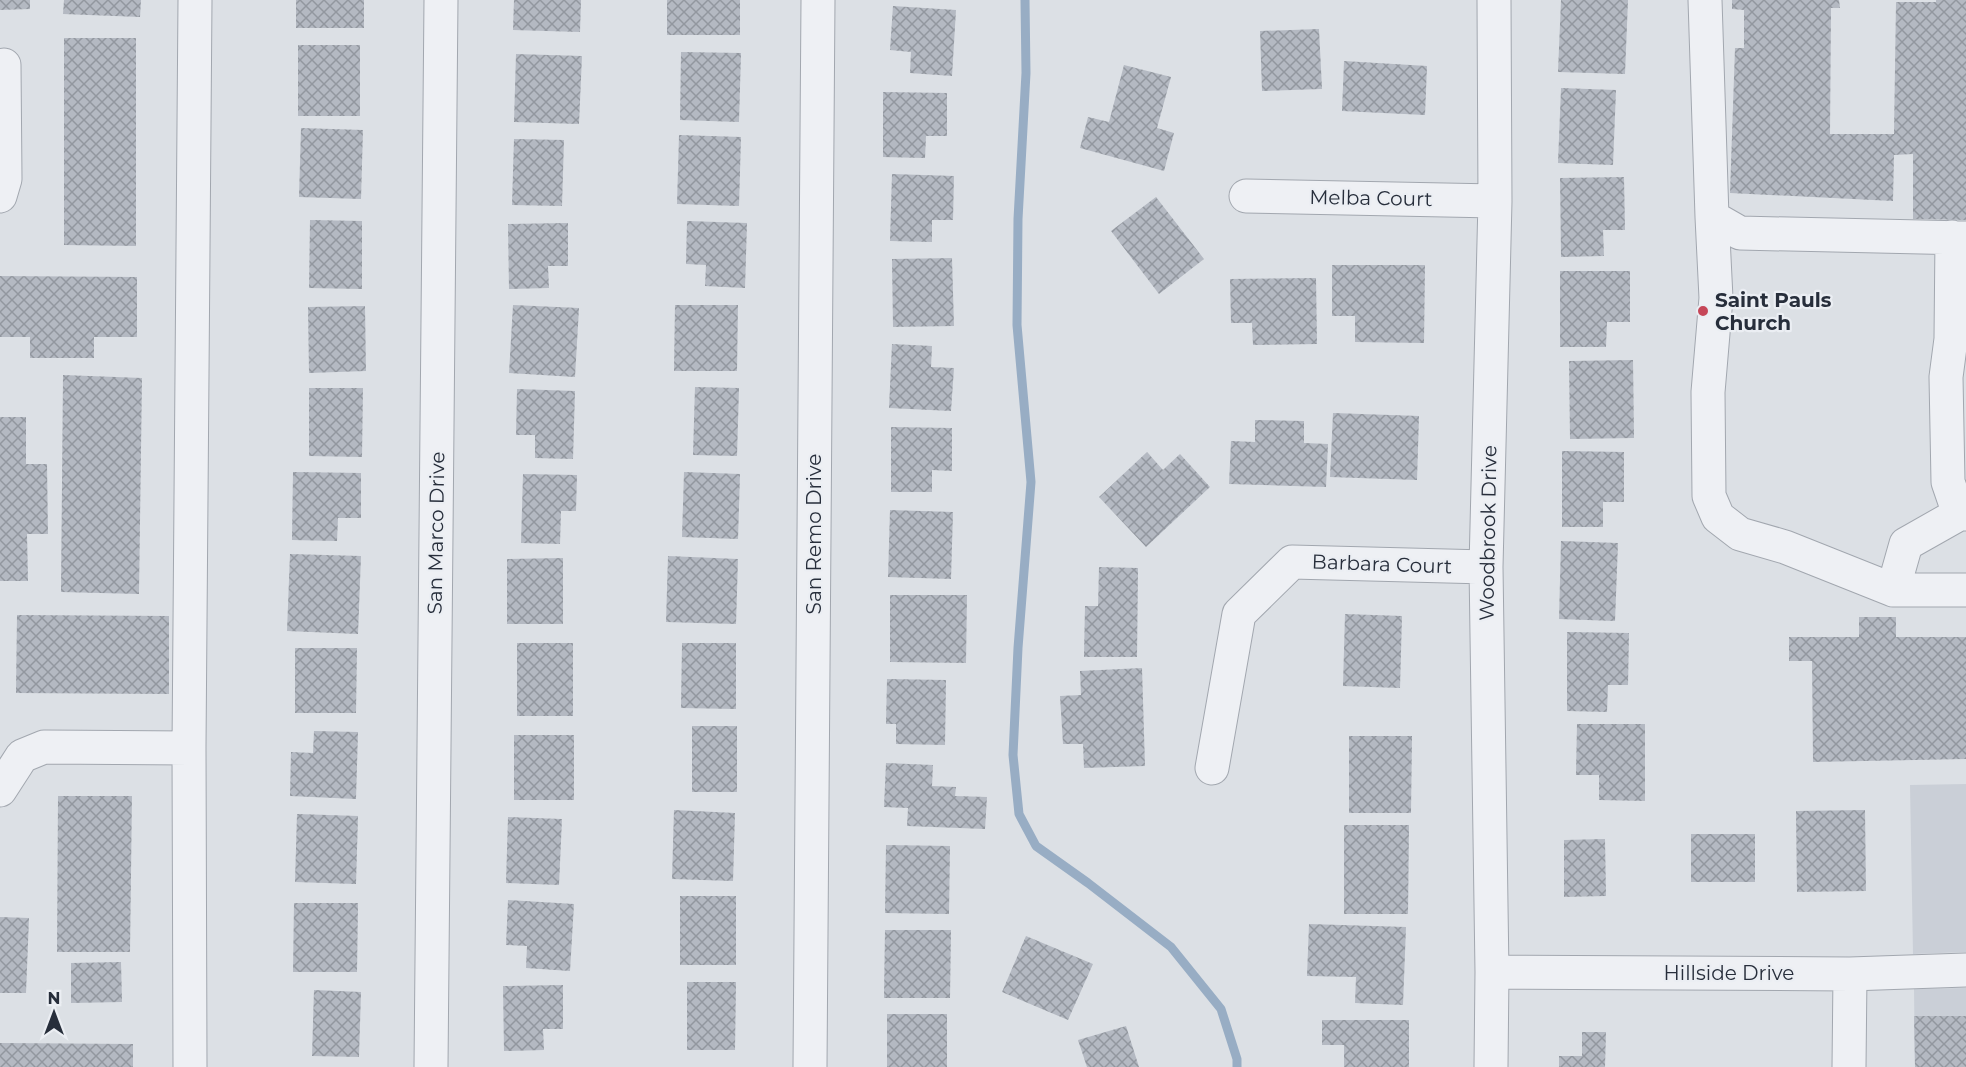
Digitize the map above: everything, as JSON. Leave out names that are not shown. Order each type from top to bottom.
[{"type":"street","points":[[190,1067],[189,748],[195,0]]},
{"type":"street","name":"San Marco Drive","points":[[431,1067],[441,0]]},
{"type":"street","name":"San Remo Drive","points":[[810,1067],[818,0]]},
{"type":"street","name":"Woodbrook Drive","points":[[1491,1067],[1492,972],[1486,567],[1495,201],[1494,0]]},
{"type":"street","points":[[1705,0],[1716,298],[1708,392],[1709,496],[1718,517],[1740,534],[1785,547],[1893,590],[1966,590]]},
{"type":"street","points":[[0,68],[4,65],[5,179],[0,196]]},
{"type":"street","name":"Melba Court","points":[[1246,195],[1495,201]]},
{"type":"street","points":[[1712,217],[1740,233],[1959,238],[1946,376],[1948,482],[1962,514],[1906,544],[1893,590]]},
{"type":"street","name":"Barbara Court","points":[[1212,768],[1239,614],[1292,562],[1486,567]]},
{"type":"street","points":[[0,790],[22,756],[44,747],[189,748]]},
{"type":"street","name":"Hillside Drive","points":[[1492,972],[1850,974],[1966,970]]},
{"type":"street","points":[[1849,1067],[1850,974]]},
{"type":"shaded area","points":[[1966,784],[1966,952],[1913,954],[1910,785]]},
{"type":"shaded area","points":[[1966,988],[1966,1067],[1915,1067],[1914,989]]},
{"type":"building","points":[[0,0],[30,0],[30,9],[0,10]]},
{"type":"building","points":[[64,0],[141,0],[140,17],[63,14]]},
{"type":"building","points":[[296,0],[364,0],[364,28],[296,28]]},
{"type":"building","points":[[514,0],[581,0],[580,32],[513,30]]},
{"type":"building","points":[[667,0],[740,0],[740,35],[667,35]]},
{"type":"building","points":[[1561,0],[1628,0],[1625,74],[1558,72]]},
{"type":"building","points":[[1732,0],[1839,0],[1840,8],[1831,8],[1830,134],[1894,134],[1896,2],[1966,0],[1966,220],[1913,219],[1913,154],[1894,155],[1893,201],[1730,193],[1735,48],[1744,48],[1744,10],[1732,9]]},
{"type":"building","points":[[893,6],[956,10],[952,76],[910,73],[911,52],[890,50]]},
{"type":"building","points":[[1319,29],[1322,89],[1262,91],[1260,31]]},
{"type":"building","points":[[64,38],[136,38],[136,246],[64,245]]},
{"type":"building","points":[[298,45],[360,45],[360,116],[298,116]]},
{"type":"building","points":[[681,52],[741,53],[739,122],[680,120]]},
{"type":"building","points":[[516,54],[582,56],[579,124],[514,122]]},
{"type":"building","points":[[1344,61],[1427,66],[1425,115],[1342,111]]},
{"type":"building","points":[[1124,65],[1171,77],[1157,128],[1174,133],[1164,171],[1080,148],[1088,117],[1109,122]]},
{"type":"building","points":[[1561,88],[1616,90],[1613,165],[1558,163]]},
{"type":"building","points":[[883,92],[947,93],[947,136],[926,136],[925,158],[883,157]]},
{"type":"building","points":[[301,128],[363,130],[361,199],[299,197]]},
{"type":"building","points":[[679,135],[741,137],[739,206],[677,204]]},
{"type":"building","points":[[514,139],[564,140],[562,206],[512,205]]},
{"type":"building","points":[[892,174],[954,176],[953,220],[932,220],[932,242],[890,241]]},
{"type":"building","points":[[1624,177],[1625,230],[1603,230],[1604,256],[1561,257],[1560,178]]},
{"type":"building","points":[[1156,197],[1204,259],[1159,294],[1111,231]]},
{"type":"building","points":[[310,220],[362,221],[362,289],[309,288]]},
{"type":"building","points":[[687,221],[747,223],[745,288],[705,286],[706,265],[686,264]]},
{"type":"building","points":[[568,223],[568,266],[548,266],[549,288],[509,289],[508,224]]},
{"type":"building","points":[[952,258],[954,326],[893,327],[892,259]]},
{"type":"building","points":[[1332,265],[1425,265],[1424,343],[1355,342],[1355,316],[1332,316]]},
{"type":"building","points":[[1560,271],[1630,271],[1630,322],[1607,322],[1606,347],[1560,347]]},
{"type":"building","points":[[0,276],[137,277],[137,337],[94,337],[94,358],[30,358],[30,337],[0,337]]},
{"type":"building","points":[[1316,278],[1317,344],[1253,345],[1252,323],[1231,323],[1230,279]]},
{"type":"building","points":[[513,305],[579,308],[575,377],[509,373]]},
{"type":"building","points":[[675,305],[738,305],[737,371],[674,371]]},
{"type":"building","points":[[365,306],[366,371],[309,373],[308,307]]},
{"type":"building","points":[[892,344],[932,346],[931,367],[954,368],[951,411],[889,408]]},
{"type":"building","points":[[1633,360],[1634,438],[1570,439],[1569,361]]},
{"type":"building","points":[[63,375],[142,378],[139,594],[61,592]]},
{"type":"building","points":[[695,387],[739,388],[737,456],[693,455]]},
{"type":"building","points":[[309,388],[363,388],[362,457],[309,456]]},
{"type":"building","points":[[517,389],[575,391],[573,459],[535,458],[535,435],[516,435]]},
{"type":"building","points":[[1333,413],[1419,416],[1417,480],[1330,477]]},
{"type":"building","points":[[0,417],[26,417],[26,464],[47,464],[48,534],[27,534],[28,581],[0,581]]},
{"type":"building","points":[[1255,420],[1304,421],[1304,443],[1328,444],[1326,487],[1229,484],[1231,441],[1255,442]]},
{"type":"building","points":[[891,427],[952,428],[952,471],[932,470],[932,492],[891,492]]},
{"type":"building","points":[[1562,451],[1624,452],[1624,502],[1603,502],[1603,527],[1562,527]]},
{"type":"building","points":[[1147,452],[1163,470],[1180,454],[1210,487],[1146,547],[1099,497]]},
{"type":"building","points":[[293,472],[361,473],[361,518],[338,518],[337,541],[292,540]]},
{"type":"building","points":[[684,472],[740,474],[738,539],[682,537]]},
{"type":"building","points":[[523,474],[577,475],[576,511],[561,511],[560,544],[521,543]]},
{"type":"building","points":[[890,510],[953,512],[951,579],[888,577]]},
{"type":"building","points":[[1561,541],[1618,543],[1615,621],[1559,619]]},
{"type":"building","points":[[290,554],[361,556],[358,634],[287,631]]},
{"type":"building","points":[[668,556],[738,559],[736,624],[666,622]]},
{"type":"building","points":[[563,558],[563,624],[507,624],[507,559]]},
{"type":"building","points":[[1099,567],[1138,568],[1137,657],[1084,657],[1085,606],[1098,606]]},
{"type":"building","points":[[890,595],[967,595],[966,663],[890,662]]},
{"type":"building","points":[[1345,614],[1402,616],[1400,688],[1343,686]]},
{"type":"building","points":[[17,615],[169,616],[169,694],[16,693]]},
{"type":"building","points":[[1859,617],[1896,617],[1896,637],[1966,637],[1966,759],[1813,762],[1812,661],[1789,661],[1789,637],[1859,637]]},
{"type":"building","points":[[1567,632],[1629,633],[1628,685],[1608,685],[1607,712],[1567,711]]},
{"type":"building","points":[[517,643],[573,643],[573,716],[517,716]]},
{"type":"building","points":[[682,643],[736,643],[736,709],[681,708]]},
{"type":"building","points":[[295,648],[357,648],[356,713],[295,713]]},
{"type":"building","points":[[1142,668],[1145,766],[1084,768],[1083,744],[1063,744],[1060,696],[1081,695],[1080,671]]},
{"type":"building","points":[[887,679],[946,680],[945,745],[896,744],[896,724],[886,724]]},
{"type":"building","points":[[1577,724],[1645,724],[1645,801],[1599,800],[1599,775],[1576,775]]},
{"type":"building","points":[[692,726],[737,726],[737,792],[692,792]]},
{"type":"building","points":[[314,731],[358,732],[356,799],[290,796],[291,752],[313,753]]},
{"type":"building","points":[[514,735],[574,735],[574,800],[514,800]]},
{"type":"building","points":[[1349,736],[1412,736],[1411,813],[1349,813]]},
{"type":"building","points":[[886,763],[933,765],[932,786],[956,787],[955,796],[987,797],[985,829],[907,826],[908,808],[884,807]]},
{"type":"building","points":[[58,796],[132,796],[130,952],[57,952]]},
{"type":"building","points":[[674,810],[735,813],[733,881],[672,879]]},
{"type":"building","points":[[1865,810],[1866,891],[1797,892],[1796,811]]},
{"type":"building","points":[[297,814],[358,816],[356,884],[295,882]]},
{"type":"building","points":[[508,817],[562,819],[559,885],[506,883]]},
{"type":"building","points":[[1344,825],[1409,825],[1408,914],[1344,914]]},
{"type":"building","points":[[1691,834],[1755,834],[1755,882],[1691,882]]},
{"type":"building","points":[[1605,839],[1606,896],[1564,897],[1564,840]]},
{"type":"building","points":[[886,845],[950,846],[949,914],[885,913]]},
{"type":"building","points":[[680,896],[736,896],[736,965],[680,965]]},
{"type":"building","points":[[508,900],[574,904],[570,971],[526,968],[527,946],[506,945]]},
{"type":"building","points":[[294,903],[358,903],[357,972],[293,972]]},
{"type":"building","points":[[0,917],[29,918],[26,993],[0,993]]},
{"type":"building","points":[[1309,924],[1406,927],[1403,1005],[1355,1003],[1356,977],[1307,976]]},
{"type":"building","points":[[885,930],[951,930],[950,998],[884,998]]},
{"type":"building","points":[[1026,936],[1093,964],[1068,1020],[1002,992]]},
{"type":"building","points":[[121,962],[122,1002],[71,1003],[71,963]]},
{"type":"building","points":[[687,982],[736,982],[735,1050],[687,1050]]},
{"type":"building","points":[[563,985],[563,1029],[543,1029],[544,1050],[504,1051],[503,986]]},
{"type":"building","points":[[314,990],[361,992],[359,1057],[312,1056]]},
{"type":"building","points":[[887,1014],[947,1014],[947,1067],[887,1067]]},
{"type":"building","points":[[1914,1016],[1966,1016],[1966,1067],[1915,1067]]},
{"type":"building","points":[[1322,1020],[1409,1020],[1409,1067],[1344,1067],[1344,1045],[1322,1045]]},
{"type":"building","points":[[1126,1026],[1139,1067],[1087,1067],[1078,1040]]},
{"type":"building","points":[[1582,1032],[1606,1032],[1605,1067],[1559,1067],[1559,1056],[1582,1056]]},
{"type":"building","points":[[0,1043],[133,1044],[133,1067],[0,1067]]},
{"type":"waterway","points":[[1025,0],[1026,73],[1018,219],[1017,325],[1031,482],[1018,648],[1013,755],[1019,814],[1036,846],[1171,947],[1221,1009],[1237,1059],[1237,1067]]},
{"type":"place","name":"Saint Pauls Church","points":[[1703,311]]}]
